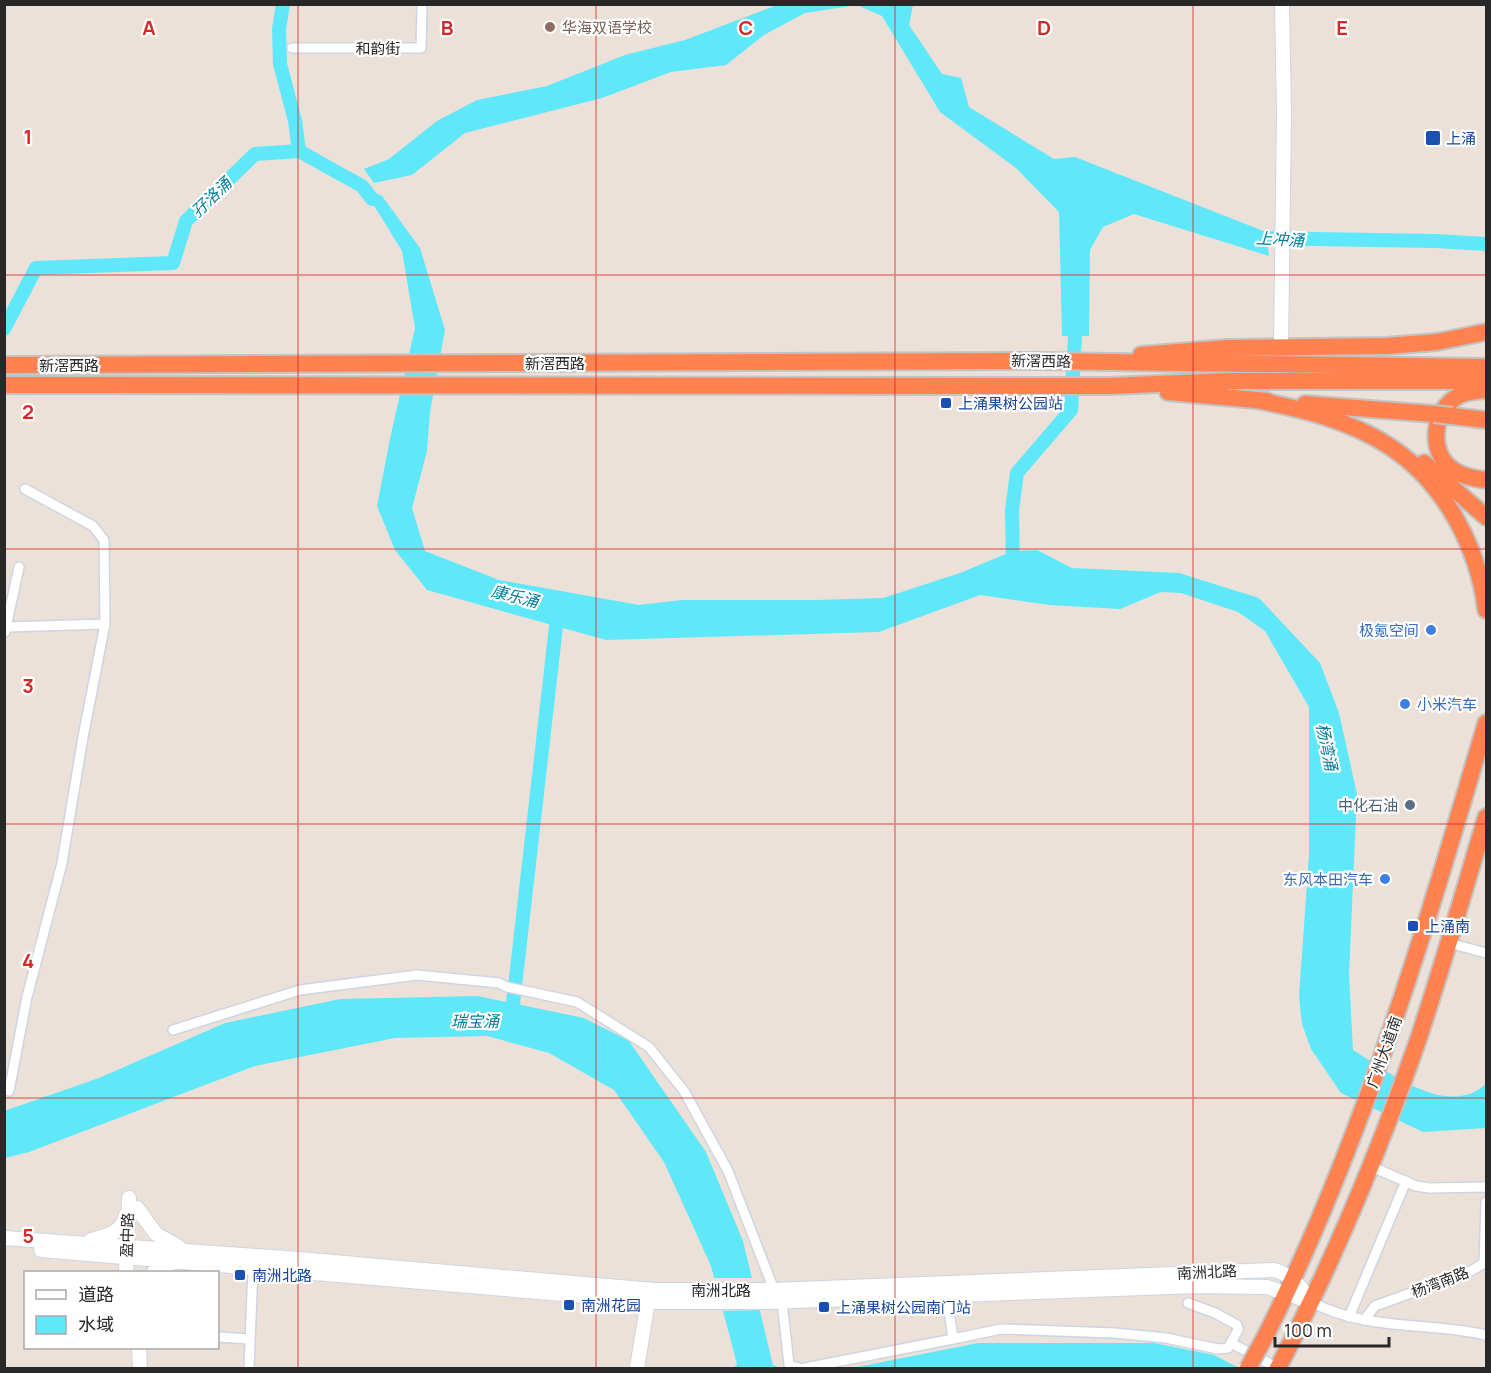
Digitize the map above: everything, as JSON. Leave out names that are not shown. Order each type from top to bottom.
[{"type":"highway","points":[[1413,344],[1439,340],[1486,322]]},
{"type":"highway","points":[[1105,362],[1149,353],[1227,348],[1413,344],[1437,342],[1486,332]]},
{"type":"highway","points":[[1105,362],[1486,367]]},
{"type":"highway","name":"新滘西路","points":[[4,365],[1105,362]]},
{"type":"highway","points":[[1110,386],[1230,381],[1486,381]]},
{"type":"highway","name":"新滘西路","points":[[4,385],[1110,386]]},
{"type":"highway","points":[[1110,386],[1293,404],[1338,413],[1384,432],[1406,447],[1486,517]]},
{"type":"highway","points":[[1486,390],[1470,392],[1453,399],[1440,419],[1436,437],[1442,457],[1454,471],[1470,478],[1486,480]]},
{"type":"highway","points":[[1256,400],[1486,420]]},
{"type":"highway","points":[[1256,400],[1336,420],[1389,446],[1405,459],[1436,490],[1464,533],[1478,567],[1486,610]]},
{"type":"highway","name":"广州大道南","points":[[1248,1368],[1293,1278],[1391,1035],[1433,904],[1486,723]]},
{"type":"highway","name":"广州大道南","points":[[1278,1368],[1312,1302],[1388,1121],[1416,1045],[1449,943],[1486,817]]},
{"type":"main road","points":[[1281,348],[1284,114],[1282,4]]},
{"type":"main road","points":[[77,1243],[116,1232],[125,1221],[133,1203]]},
{"type":"main road","points":[[133,1203],[130,1252],[135,1271]]},
{"type":"main road","points":[[133,1203],[156,1234],[185,1256],[155,1271]]},
{"type":"main road","name":"南洲北路","points":[[4,1238],[77,1243],[130,1252]]},
{"type":"main road","name":"南洲北路","points":[[4,1247],[185,1256],[653,1298]]},
{"type":"main road","name":"盈中路","points":[[126,1271],[130,1252]]},
{"type":"main road","name":"南洲北路","points":[[185,1256],[253,1268],[653,1298],[947,1295],[1196,1286],[1267,1287],[1312,1302]]},
{"type":"main road","name":"南洲北路","points":[[772,1296],[1243,1271],[1274,1270],[1284,1272],[1293,1278]]},
{"type":"main road","points":[[1293,1278],[1312,1302]]},
{"type":"main road","points":[[637,1368],[653,1298]]},
{"type":"main road","points":[[645,1368],[653,1298]]},
{"type":"main road","points":[[130,1349],[131,1368]]},
{"type":"main road","points":[[139,1349],[140,1368]]},
{"type":"street","name":"和韵街","points":[[292,48],[421,48],[422,4]]},
{"type":"street","points":[[9,1091],[27,997],[62,863],[105,624],[104,540],[93,526],[25,489]]},
{"type":"street","points":[[20,567],[5,630],[105,624]]},
{"type":"street","points":[[1449,943],[1486,953]]},
{"type":"street","points":[[173,1030],[300,990],[417,975],[499,983],[527,992],[577,1002],[649,1047],[684,1092],[728,1171],[772,1296],[789,1365],[799,1368]]},
{"type":"street","points":[[1370,1166],[1429,1188],[1486,1187]]},
{"type":"street","points":[[1349,1317],[1406,1181]]},
{"type":"street","points":[[1485,1263],[1486,1202]]},
{"type":"street","name":"杨湾南路","points":[[1364,1320],[1375,1306],[1469,1272],[1485,1263]]},
{"type":"street","points":[[249,1368],[253,1268]]},
{"type":"street","points":[[947,1295],[952,1339]]},
{"type":"street","points":[[1312,1302],[1323,1308],[1364,1320],[1432,1326],[1486,1335]]},
{"type":"street","points":[[805,1368],[1001,1329],[1124,1334],[1166,1338],[1218,1349],[1228,1348],[1238,1330],[1237,1325],[1215,1313],[1188,1303]]},
{"type":"street","points":[[219,1337],[249,1339]]},
{"type":"street","points":[[1230,1343],[1278,1368]]},
{"type":"water","points":[[777,5],[857,5],[805,13],[764,35],[726,65],[671,72],[602,98],[465,133],[412,175],[374,183],[364,169],[389,159],[437,121],[477,100],[547,86],[625,55],[685,40]]},
{"type":"water","points":[[857,5],[913,5],[909,25],[942,74],[961,78],[969,107],[1054,159],[1075,157],[1266,232],[1269,256],[1134,214],[1103,227],[1090,250],[1089,336],[1062,336],[1059,212],[1016,168],[940,112],[882,16]]},
{"type":"water","points":[[362,186],[382,196],[420,248],[445,330],[430,412],[427,451],[412,508],[425,551],[499,580],[639,605],[681,600],[883,598],[960,573],[1013,551],[1037,550],[1072,568],[1179,573],[1259,598],[1320,663],[1339,713],[1357,794],[1349,974],[1353,1050],[1401,1080],[1436,1094],[1454,1097],[1471,1093],[1486,1084],[1486,1128],[1423,1132],[1341,1093],[1311,1049],[1302,1024],[1299,996],[1309,855],[1309,707],[1265,631],[1238,612],[1181,593],[1161,592],[1120,609],[1050,605],[980,595],[879,632],[606,640],[427,590],[395,550],[377,506],[415,328],[402,251]]},
{"type":"water","name":"瑞宝涌","points":[[477,996],[584,1018],[629,1041],[706,1152],[743,1241],[773,1365],[779,1368],[734,1368],[737,1364],[711,1266],[664,1162],[614,1090],[549,1053],[487,1036],[395,1038],[255,1066],[29,1152],[5,1158],[4,1111],[99,1078],[225,1023],[340,999]]},
{"type":"water","points":[[978,1343],[1154,1343],[1214,1355],[1239,1368],[852,1368]]},
{"type":"pier","points":[[711,1278],[755,1278],[763,1310],[720,1311]]},
{"type":"waterway","points":[[283,4],[279,29],[280,64],[295,121],[299,151]]},
{"type":"waterway","name":"孖洛涌","points":[[4,329],[36,268],[173,263],[186,221],[255,154],[299,151],[362,186],[372,199]]},
{"type":"waterway","name":"上冲涌","points":[[1251,238],[1486,244]]},
{"type":"waterway","points":[[1013,569],[1012,510],[1017,473],[1071,410],[1076,318]]},
{"type":"waterway","points":[[518,1022],[513,1004],[558,609]]},
{"type":"place","name":"华海双语学校","points":[[550,27]]},
{"type":"place","name":"上涌","points":[[1433,138]]},
{"type":"place","name":"上涌果树公园站","points":[[946,403]]},
{"type":"place","name":"极氪空间","points":[[1431,630]]},
{"type":"place","name":"小米汽车","points":[[1405,704]]},
{"type":"place","name":"中化石油","points":[[1410,805]]},
{"type":"place","name":"东风本田汽车","points":[[1385,879]]},
{"type":"place","name":"上涌南","points":[[1413,926]]},
{"type":"place","name":"南洲北路","points":[[240,1275]]},
{"type":"place","name":"南洲花园","points":[[569,1305]]},
{"type":"place","name":"上涌果树公园南门站","points":[[824,1307]]},
{"type":"water label","name":"康乐涌","points":[[515,596]]},
{"type":"water label","name":"杨湾涌","points":[[1327,747]]}]
